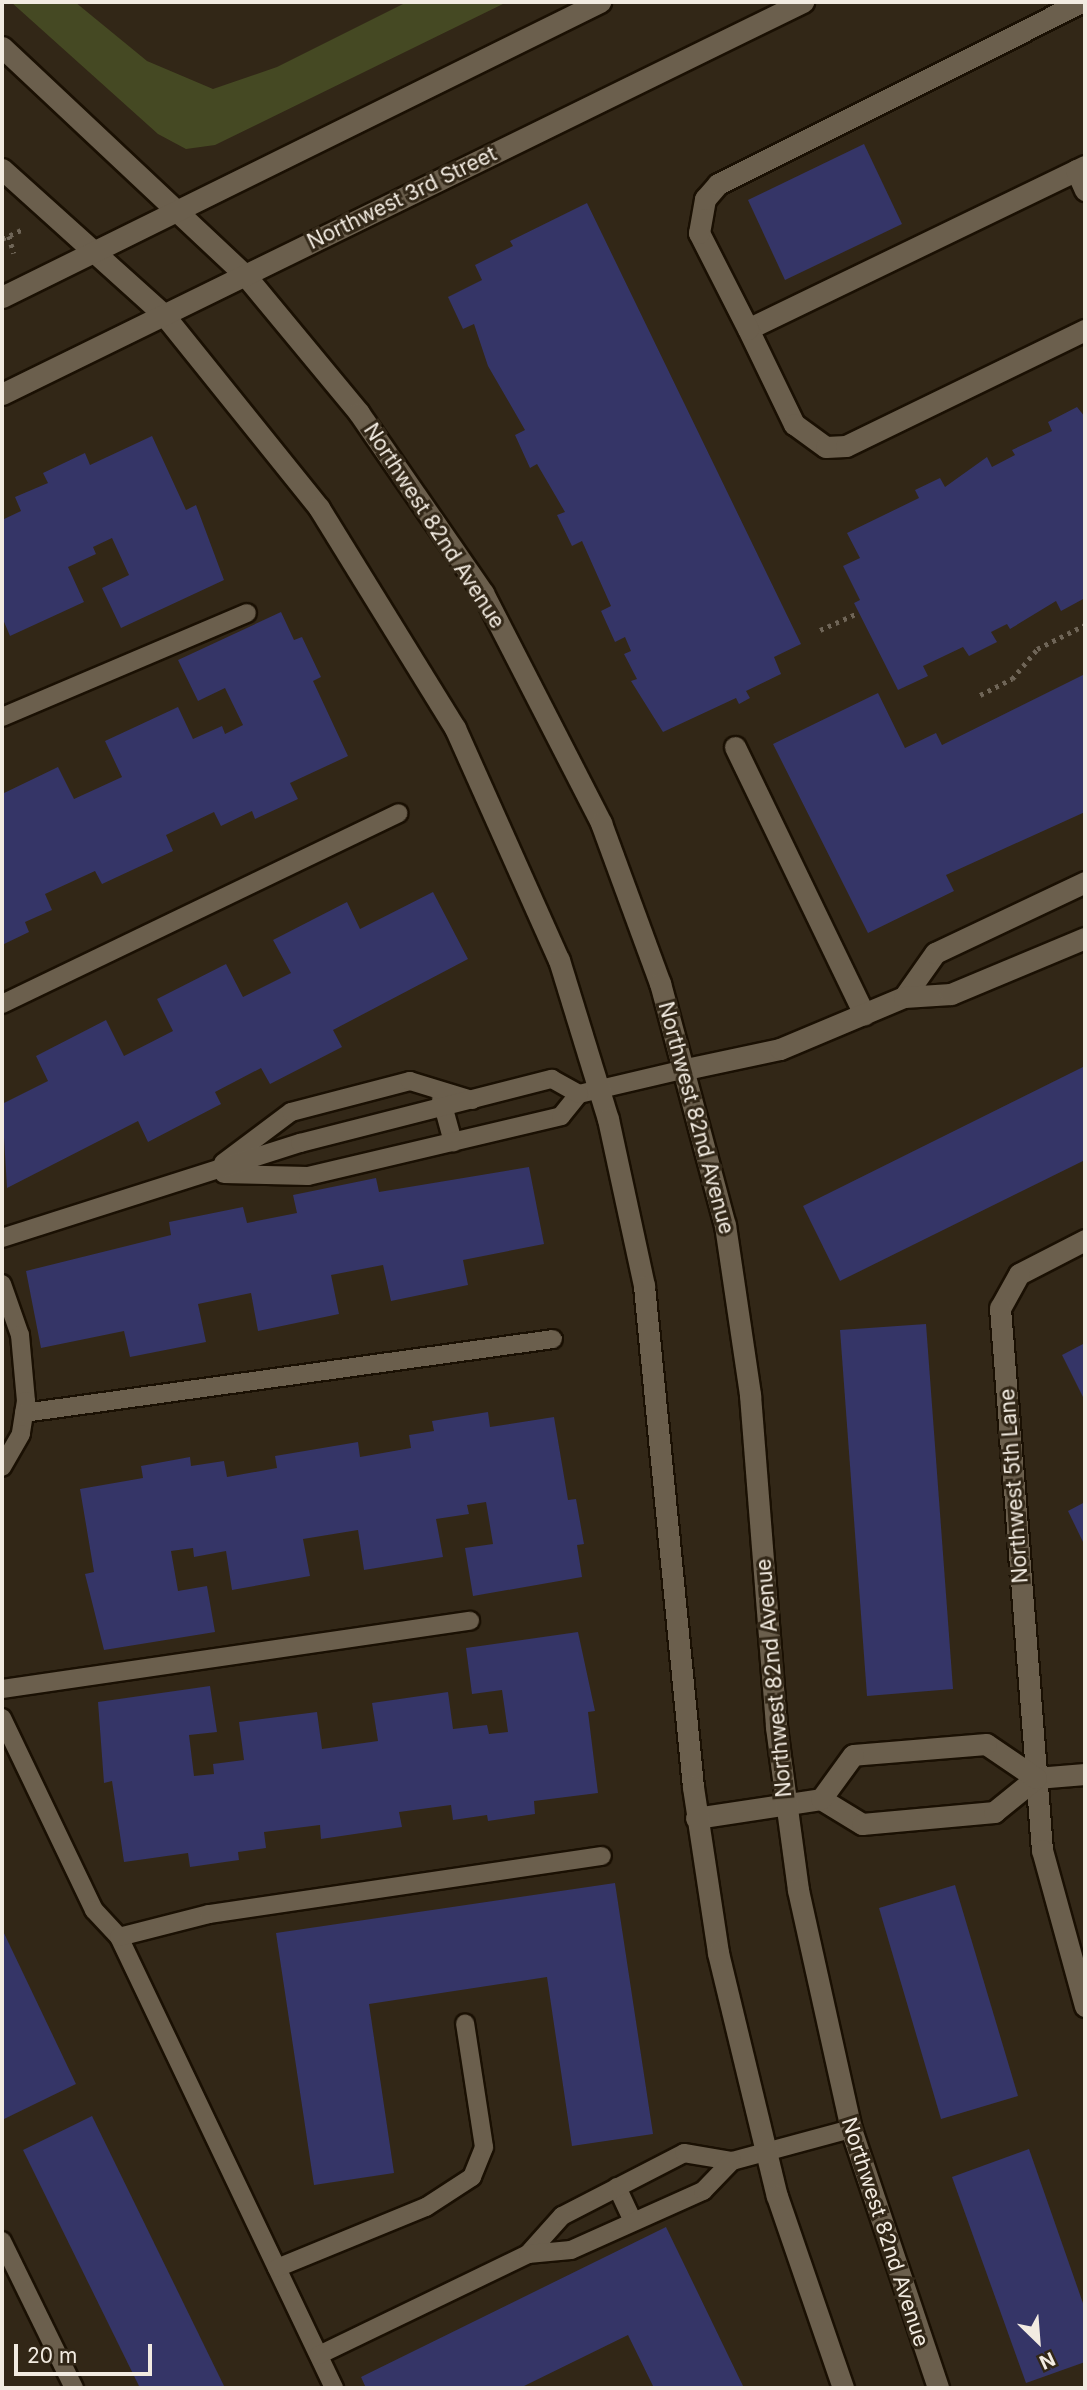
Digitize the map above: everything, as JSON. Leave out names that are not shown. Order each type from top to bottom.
[{"type":"street","points":[[2,297],[600,2]]},
{"type":"street","name":"Northwest 3rd Street","points":[[2,394],[803,2]]},
{"type":"street","points":[[1081,2],[718,184],[705,199],[699,233],[794,425],[826,447],[846,446],[1085,330]]},
{"type":"street","name":"Northwest 82nd Avenue","points":[[2,47],[178,208],[245,275],[365,421],[483,593],[601,823],[687,1069],[741,1317],[785,1805],[813,1972],[851,2129],[938,2388]]},
{"type":"street","points":[[2,169],[96,250],[164,315],[319,508],[419,664],[529,883],[600,1088],[630,1213],[656,1368],[696,1818],[718,1953],[764,2151],[843,2388]]},
{"type":"street","points":[[748,330],[1082,175]]},
{"type":"street","points":[[735,747],[864,1014]]},
{"type":"street","points":[[904,997],[936,953],[1085,882]]},
{"type":"street","points":[[687,1069],[780,1049],[904,997],[951,994],[1085,937]]},
{"type":"street","name":"Northwest 5th Lane","points":[[1085,1240],[1019,1274],[1000,1308],[1042,1850],[1085,2006]]},
{"type":"street","points":[[821,1799],[853,1755],[986,1744],[1036,1778]]},
{"type":"street","points":[[696,1818],[821,1799],[862,1825],[970,1815],[994,1812],[1036,1778],[1085,1774]]},
{"type":"lane","points":[[2,718],[247,613]]},
{"type":"lane","points":[[2,1004],[398,813]]},
{"type":"lane","points":[[209,1174],[309,1176],[561,1116],[579,1094],[687,1069]]},
{"type":"lane","points":[[2,1238],[209,1174],[443,1107],[552,1079],[579,1094]]},
{"type":"lane","points":[[209,1174],[291,1112],[410,1081],[473,1100]]},
{"type":"lane","points":[[438,1089],[453,1142]]},
{"type":"lane","points":[[2,1284],[20,1335],[24,1413],[21,1434],[2,1468]]},
{"type":"lane","points":[[24,1413],[553,1339]]},
{"type":"lane","points":[[2,1689],[470,1621]]},
{"type":"lane","points":[[2,1718],[94,1910],[119,1937],[334,2388]]},
{"type":"lane","points":[[119,1937],[209,1914],[602,1856]]},
{"type":"lane","points":[[277,2268],[426,2207],[471,2177],[484,2147],[465,2023]]},
{"type":"lane","points":[[528,2254],[562,2216],[684,2153],[732,2161],[851,2129]]},
{"type":"lane","points":[[319,2355],[528,2254],[571,2250],[703,2191],[732,2161]]},
{"type":"lane","points":[[617,2188],[633,2222]]},
{"type":"lane","points":[[2,2242],[74,2388]]},
{"type":"path","points":[[2,239],[28,227]]},
{"type":"path","points":[[9,236],[15,253]]},
{"type":"path","points":[[820,630],[858,613]]},
{"type":"path","points":[[980,695],[1012,679],[1037,649],[1085,625]]},
{"type":"green space","points":[[11,2],[75,2],[147,61],[213,89],[277,67],[407,2],[507,2],[215,145],[186,149],[158,134]]},
{"type":"building","points":[[864,144],[902,224],[785,280],[748,200]]},
{"type":"building","points":[[587,203],[801,644],[774,657],[781,674],[746,691],[750,698],[739,704],[736,698],[663,732],[631,681],[637,679],[624,654],[631,651],[625,637],[615,642],[601,611],[611,606],[582,541],[572,546],[557,515],[565,512],[537,464],[530,468],[515,435],[525,430],[488,366],[474,324],[463,329],[448,297],[482,280],[475,265],[513,246],[510,241]]},
{"type":"building","points":[[1077,407],[1085,417],[1085,598],[1061,611],[1056,601],[1010,629],[1007,624],[991,632],[997,642],[969,656],[963,647],[923,666],[928,676],[898,690],[854,603],[860,600],[843,566],[860,558],[847,533],[919,498],[915,490],[940,478],[945,487],[987,457],[992,467],[1015,455],[1012,450],[1052,431],[1048,422]]},
{"type":"building","points":[[152,436],[186,510],[196,505],[224,580],[121,628],[102,588],[129,575],[112,538],[93,547],[96,554],[68,567],[84,602],[10,636],[2,617],[2,520],[21,511],[15,497],[48,483],[43,473],[85,453],[90,465]]},
{"type":"building","points":[[281,612],[294,640],[302,637],[321,677],[313,681],[348,756],[290,783],[298,799],[255,819],[252,811],[221,826],[214,812],[166,835],[173,851],[102,884],[95,871],[45,894],[52,910],[25,922],[29,932],[2,945],[2,794],[58,767],[74,799],[122,777],[105,741],[178,707],[193,739],[222,726],[225,734],[243,725],[225,688],[198,701],[178,660]]},
{"type":"building","points":[[1085,674],[1085,812],[946,875],[954,891],[868,933],[773,744],[878,693],[905,748],[936,733],[942,745]]},
{"type":"building","points":[[433,892],[468,959],[333,1030],[342,1047],[270,1084],[261,1068],[215,1092],[221,1104],[148,1142],[138,1121],[7,1188],[2,1104],[48,1081],[36,1056],[106,1020],[124,1056],[173,1031],[157,999],[226,964],[243,997],[291,973],[273,940],[347,902],[360,929]]},
{"type":"building","points":[[1085,1066],[1085,1160],[840,1281],[803,1206]]},
{"type":"building","points":[[529,1167],[544,1244],[463,1260],[468,1285],[391,1301],[383,1265],[331,1275],[339,1314],[258,1331],[251,1293],[198,1304],[206,1342],[130,1357],[124,1331],[41,1348],[26,1271],[171,1235],[169,1222],[243,1207],[247,1223],[297,1213],[293,1195],[376,1178],[379,1192]]},
{"type":"building","points":[[926,1324],[953,1689],[867,1696],[840,1330]]},
{"type":"building","points":[[1085,1343],[1085,1401],[1062,1355]]},
{"type":"building","points":[[488,1412],[490,1427],[554,1417],[568,1500],[576,1499],[584,1544],[577,1545],[582,1577],[473,1596],[465,1548],[493,1544],[486,1502],[467,1505],[469,1514],[436,1519],[443,1557],[364,1570],[358,1530],[303,1539],[310,1576],[232,1590],[226,1551],[194,1557],[193,1548],[171,1551],[178,1591],[207,1586],[215,1632],[104,1650],[85,1574],[94,1572],[80,1489],[143,1478],[141,1466],[190,1457],[191,1466],[224,1461],[227,1477],[277,1468],[275,1456],[358,1442],[360,1457],[411,1448],[409,1435],[434,1431],[432,1421]]},
{"type":"building","points":[[1085,1502],[1085,1546],[1068,1511]]},
{"type":"building","points":[[578,1632],[595,1711],[588,1712],[598,1793],[534,1801],[535,1814],[488,1821],[487,1815],[453,1820],[451,1805],[399,1812],[402,1827],[321,1839],[320,1825],[264,1832],[266,1848],[238,1852],[239,1860],[190,1867],[188,1853],[124,1862],[112,1781],[104,1783],[98,1702],[210,1686],[217,1732],[189,1735],[194,1776],[214,1774],[213,1764],[244,1760],[239,1722],[317,1712],[322,1749],[378,1741],[372,1703],[448,1692],[453,1729],[487,1725],[489,1734],[508,1732],[502,1690],[472,1694],[466,1648]]},
{"type":"building","points":[[615,1883],[653,2134],[572,2146],[547,1977],[369,2004],[394,2173],[314,2185],[276,1933]]},
{"type":"building","points":[[955,1885],[1018,2096],[941,2119],[879,1908]]},
{"type":"building","points":[[2,1929],[76,2084],[2,2120]]},
{"type":"building","points":[[92,2116],[225,2388],[140,2388],[23,2150]]},
{"type":"building","points":[[1029,2149],[1085,2309],[1085,2362],[1026,2383],[952,2177]]},
{"type":"building","points":[[666,2227],[744,2388],[654,2388],[628,2335],[520,2388],[366,2388],[361,2377]]}]
